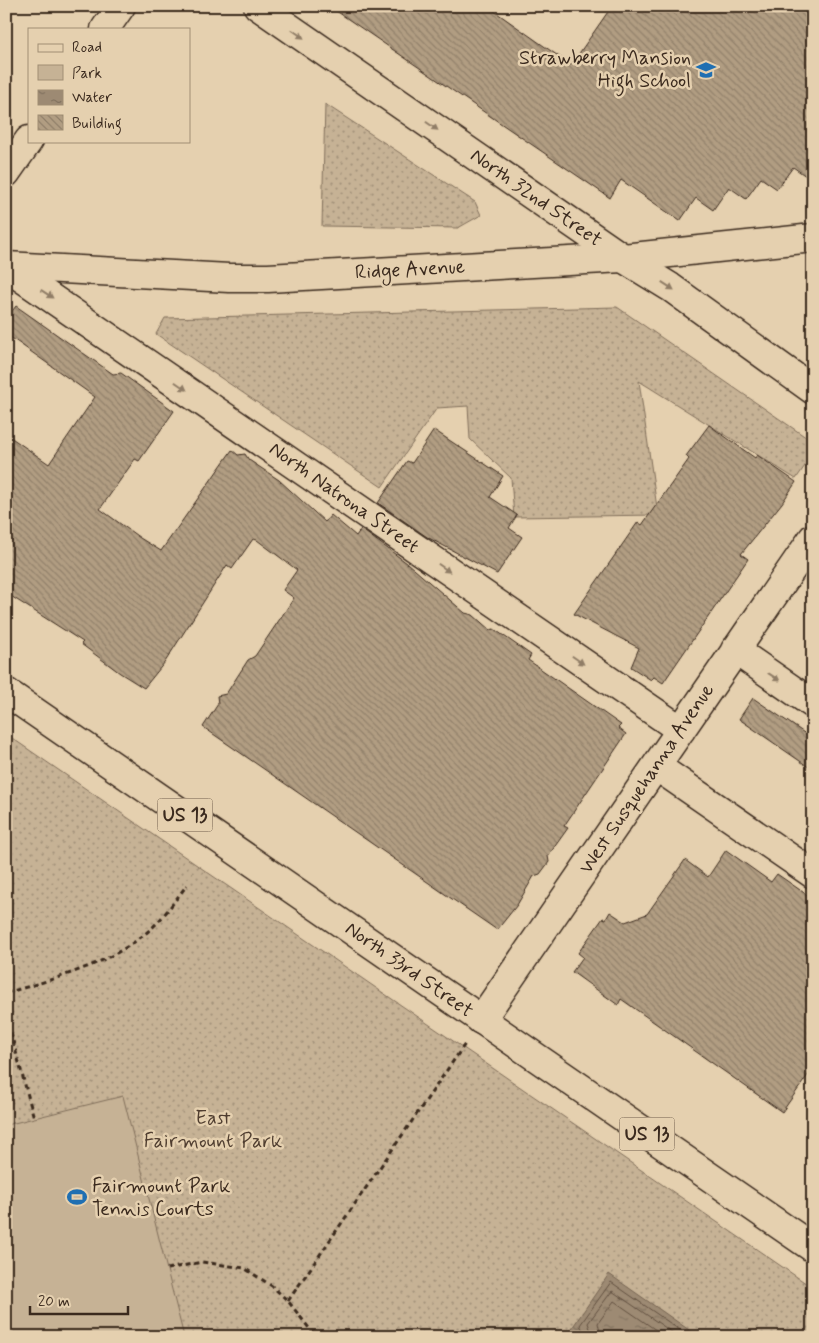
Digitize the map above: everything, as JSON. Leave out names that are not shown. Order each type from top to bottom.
[{"type":"street","points":[[106,28],[121,6]]},
{"type":"street","name":"North 32nd Street","points":[[258,6],[623,258],[670,287],[813,390]]},
{"type":"street","points":[[6,173],[28,141]]},
{"type":"street","name":"Ridge Avenue","points":[[6,266],[228,278],[268,278],[623,258],[813,238]]},
{"type":"street","name":"North Natrona Street","points":[[6,266],[680,730]]},
{"type":"street","name":"West Susquehanna Avenue","points":[[481,1020],[813,538]]},
{"type":"street","points":[[735,650],[813,704]]},
{"type":"street","name":"North 33rd Street","points":[[6,692],[813,1248]]},
{"type":"street","points":[[656,766],[813,874]]},
{"type":"path","points":[[6,994],[79,970],[120,951],[152,927],[187,885]]},
{"type":"path","points":[[6,1015],[34,1118]]},
{"type":"path","points":[[288,1301],[481,1020]]},
{"type":"path","points":[[167,1269],[202,1262],[244,1268],[272,1286],[288,1301],[316,1337]]},
{"type":"green space","points":[[325,104],[475,202],[481,215],[458,228],[322,226]]},
{"type":"green space","points":[[617,307],[813,442],[813,454],[796,479],[639,381],[658,515],[514,517],[511,478],[470,439],[468,406],[437,408],[382,487],[156,334],[165,318]]},
{"type":"green space","name":"East Fairmount Park","points":[[6,734],[813,1288],[813,1337],[6,1337]]},
{"type":"green space","name":"Fairmount Park Tennis Courts","points":[[123,1096],[184,1337],[6,1337],[6,1125]]},
{"type":"water","points":[[609,1274],[699,1337],[585,1337],[572,1328]]},
{"type":"building","points":[[329,6],[487,6],[571,65],[612,6],[813,6],[813,181],[793,167],[777,189],[761,178],[746,199],[729,187],[713,210],[696,198],[680,221],[621,180],[610,198]]},
{"type":"building","points":[[16,306],[113,374],[121,373],[174,411],[139,461],[135,459],[100,509],[140,538],[161,551],[232,450],[238,455],[245,454],[249,460],[279,480],[325,522],[331,515],[356,536],[361,529],[407,563],[465,613],[473,615],[490,630],[494,629],[531,655],[528,660],[621,725],[618,728],[626,734],[564,826],[568,828],[548,856],[549,862],[540,874],[534,876],[517,905],[497,930],[203,727],[218,704],[217,696],[226,694],[248,660],[255,656],[294,598],[283,590],[297,570],[257,540],[253,539],[232,569],[227,565],[165,662],[144,688],[81,644],[83,642],[6,593],[6,434],[49,464],[95,397],[6,334],[6,319]]},
{"type":"building","points":[[709,425],[755,458],[757,455],[796,482],[782,503],[741,554],[748,559],[663,683],[654,677],[651,680],[631,667],[639,648],[574,614],[638,522],[642,525],[689,459],[686,456]]},
{"type":"building","points":[[434,430],[503,476],[490,497],[517,515],[509,528],[522,537],[497,574],[427,537],[378,503],[407,461],[412,463]]},
{"type":"building","points":[[753,698],[813,739],[813,770],[739,719]]},
{"type":"building","points":[[726,850],[771,882],[777,874],[813,899],[813,1068],[782,1112],[621,999],[618,1005],[572,972],[583,957],[578,953],[603,918],[606,919],[610,912],[625,922],[647,914],[685,860],[708,877]]},
{"type":"place","name":"Strawberry Mansion High School","points":[[706,70]]},
{"type":"place","name":"Fairmount Park Tennis Courts","points":[[77,1197]]}]
